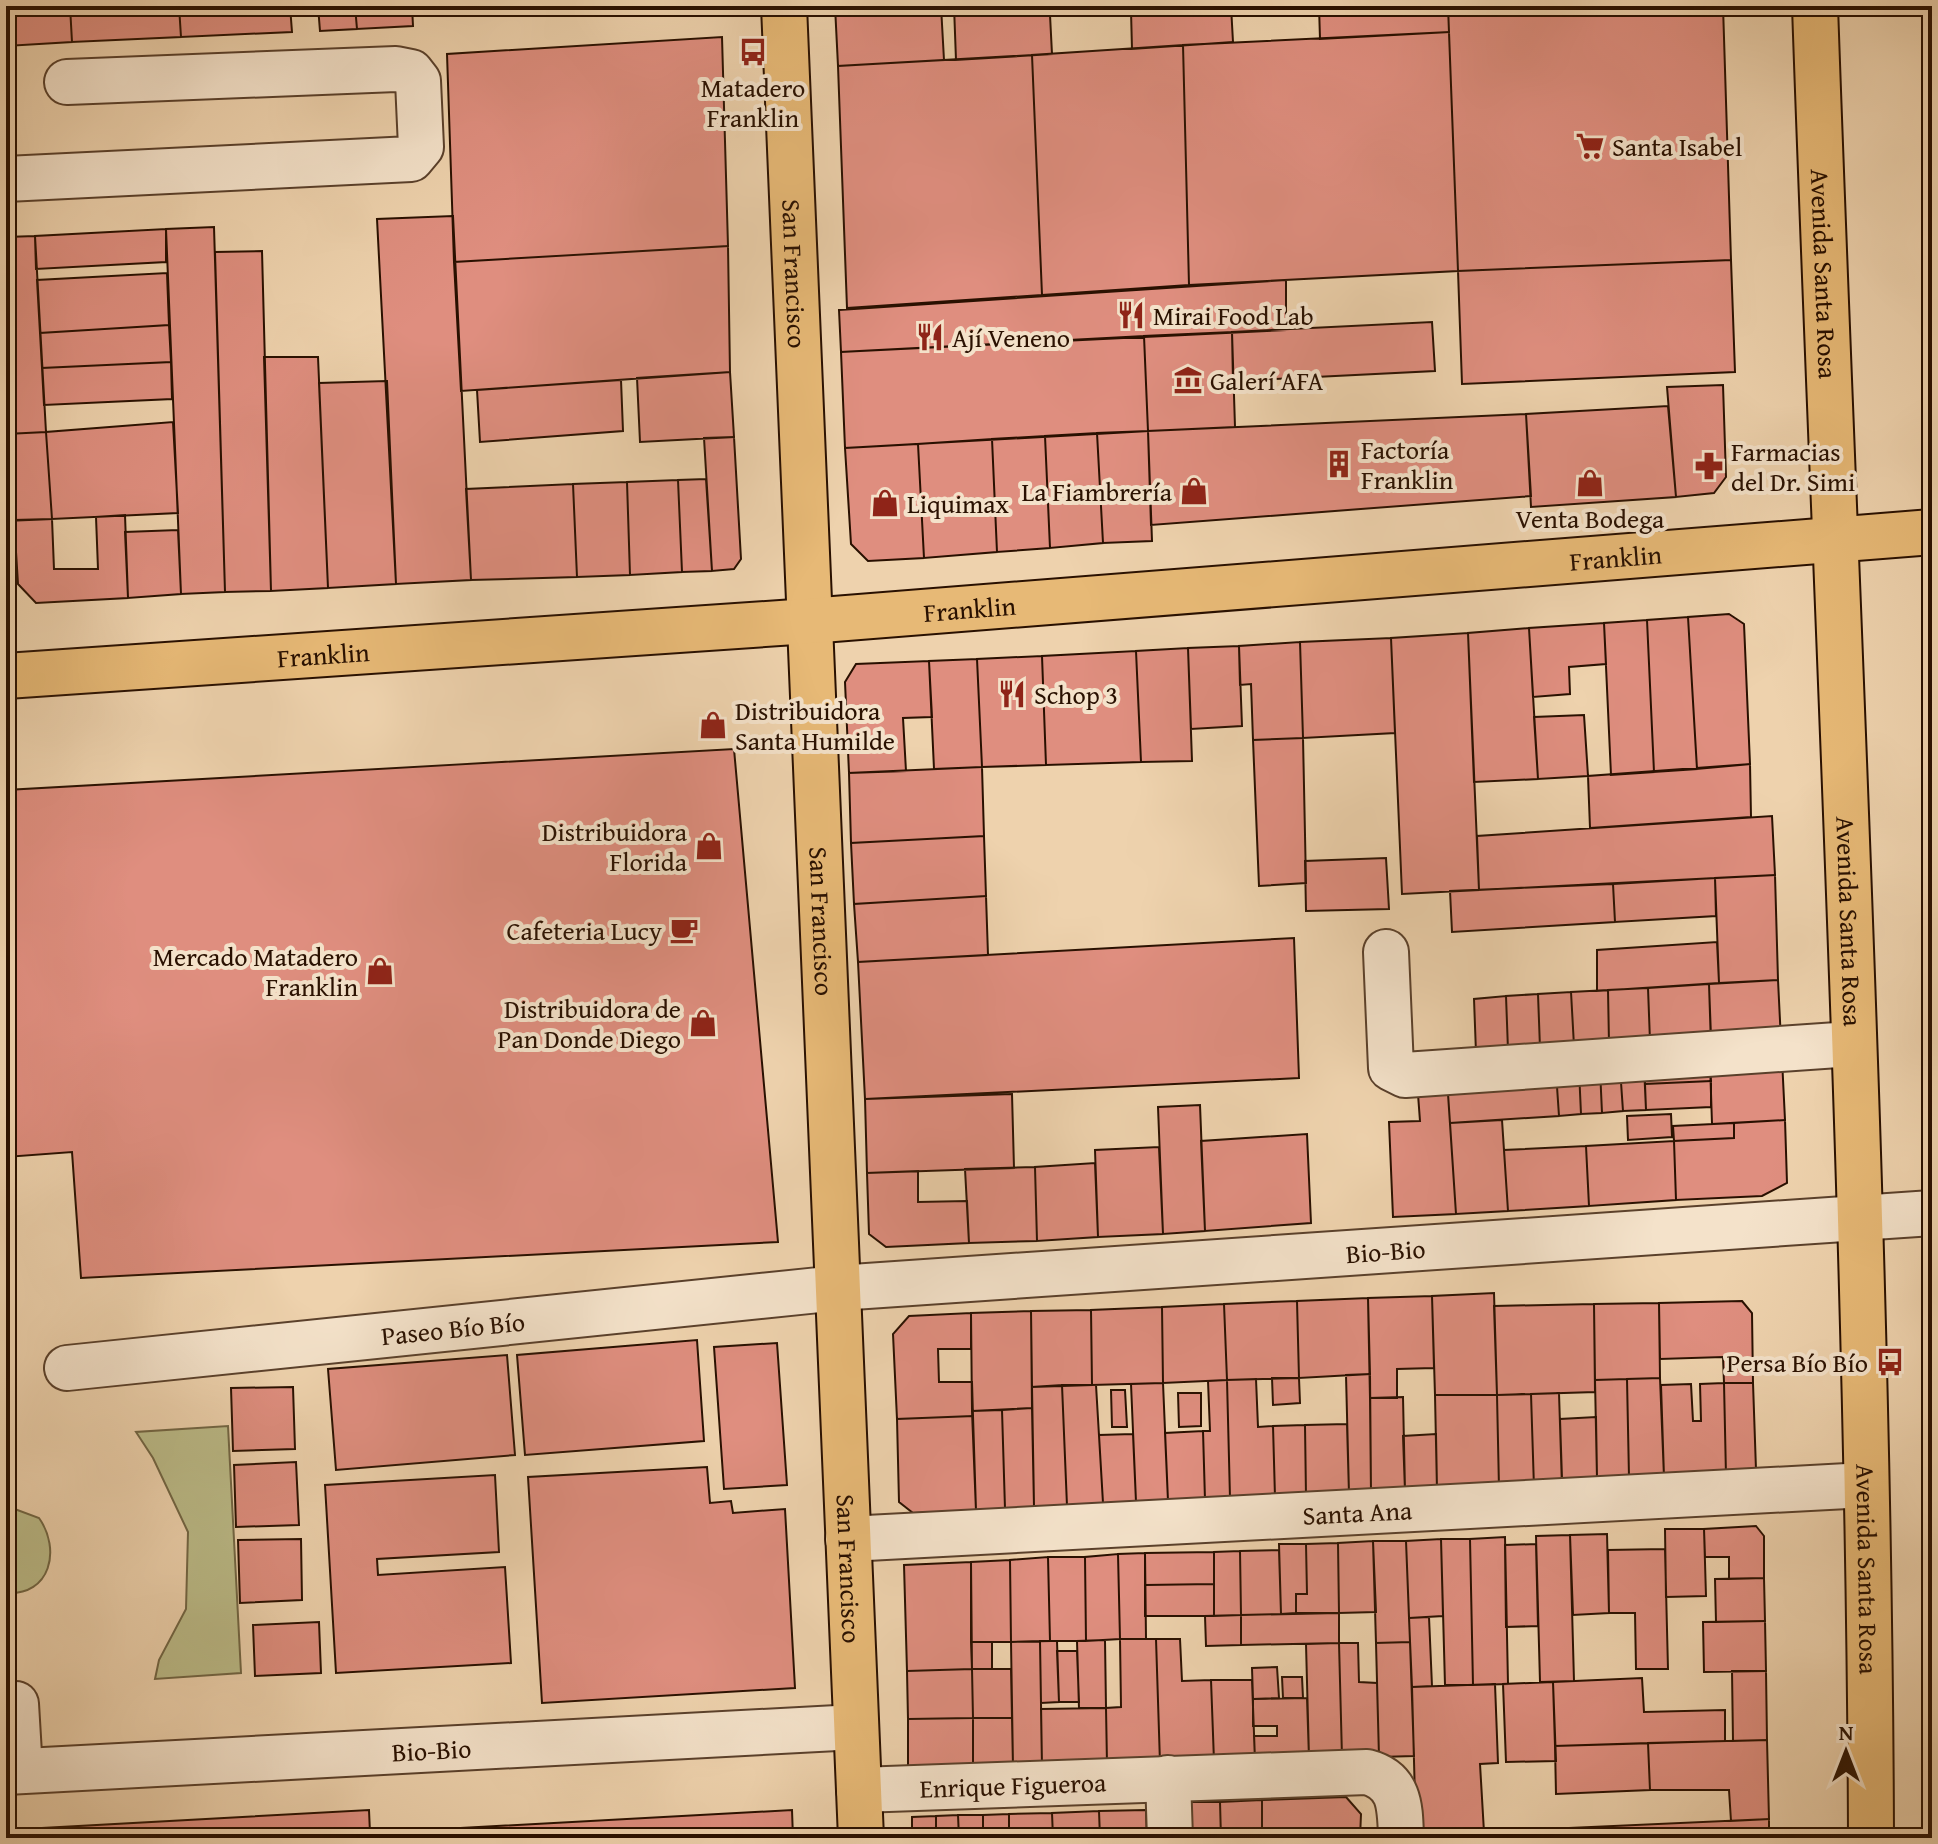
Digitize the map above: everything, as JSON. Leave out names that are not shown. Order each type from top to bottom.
[{"type":"main road","name":"San Francisco","points":[[784,6],[861,1838]]},
{"type":"main road","name":"Avenida Santa Rosa","points":[[1815,6],[1859,1220],[1871,1838]]},
{"type":"main road","name":"Franklin","points":[[6,676],[809,621],[1932,532]]},
{"type":"street","points":[[6,179],[411,159],[421,147],[418,81],[411,72],[396,69],[67,82]]},
{"type":"street","points":[[1386,952],[1391,1068],[1405,1075],[1852,1044]]},
{"type":"street","name":"Bio-Bio","points":[[838,1288],[1932,1213]]},
{"type":"street","name":"Paseo Bío Bío","points":[[67,1368],[838,1288]]},
{"type":"street","name":"Santa Ana","points":[[848,1539],[1866,1485]]},
{"type":"street","points":[[13,1771],[16,1704]]},
{"type":"street","name":"Bio-Bio","points":[[13,1771],[856,1727]]},
{"type":"street","name":"Enrique Figueroa","points":[[859,1790],[1367,1772],[1377,1774],[1394,1788],[1401,1838]]},
{"type":"street","points":[[1168,1778],[1170,1838]]},
{"type":"green space","points":[[228,1426],[241,1673],[155,1679],[159,1660],[186,1609],[188,1532],[153,1458],[136,1432]]},
{"type":"green space","points":[[12,1508],[39,1518],[46,1530],[50,1556],[42,1579],[33,1587],[6,1593],[6,1509]]},
{"type":"building","points":[[6,6],[70,6],[72,42],[6,46]]},
{"type":"building","points":[[70,6],[179,6],[181,37],[72,42]]},
{"type":"building","points":[[179,6],[290,6],[292,32],[181,37]]},
{"type":"building","points":[[318,6],[355,6],[357,29],[320,31]]},
{"type":"building","points":[[355,6],[412,6],[413,26],[357,29]]},
{"type":"building","points":[[835,6],[941,6],[944,60],[838,66]]},
{"type":"building","points":[[954,6],[1231,6],[1233,42],[1132,49],[1131,11],[1050,15],[1052,54],[956,60]]},
{"type":"building","points":[[1319,6],[1448,6],[1449,32],[1320,39]]},
{"type":"building","name":"Santa Isabel","points":[[1448,6],[1723,6],[1731,260],[1458,271]]},
{"type":"building","points":[[1929,6],[1932,6],[1932,55],[1931,55]]},
{"type":"building","points":[[1449,32],[1458,271],[1189,285],[1183,45]]},
{"type":"building","points":[[722,37],[728,246],[454,262],[447,54]]},
{"type":"building","points":[[1183,45],[1189,285],[1042,295],[1032,55]]},
{"type":"building","points":[[1032,55],[1042,295],[847,308],[838,66]]},
{"type":"building","points":[[453,216],[471,580],[396,584],[377,219]]},
{"type":"building","points":[[214,227],[225,592],[181,594],[166,229]]},
{"type":"building","points":[[166,229],[166,262],[36,269],[35,236]]},
{"type":"building","points":[[35,236],[46,432],[6,434],[6,237]]},
{"type":"building","points":[[728,246],[730,372],[461,391],[454,262]]},
{"type":"building","points":[[262,251],[271,591],[225,592],[215,252]]},
{"type":"building","points":[[1731,260],[1735,372],[1462,384],[1458,271]]},
{"type":"building","points":[[167,273],[169,325],[40,333],[37,280]]},
{"type":"building","points":[[1286,280],[1286,330],[841,352],[839,310]]},
{"type":"building","points":[[1432,322],[1435,371],[1233,381],[1232,332]]},
{"type":"building","points":[[169,325],[171,362],[42,368],[40,333]]},
{"type":"building","points":[[1232,332],[1235,427],[1148,431],[1144,336]]},
{"type":"building","points":[[1144,336],[1148,431],[845,448],[841,352]]},
{"type":"building","points":[[264,357],[318,357],[328,588],[271,591]]},
{"type":"building","points":[[171,362],[172,399],[44,405],[42,368]]},
{"type":"building","points":[[730,372],[734,437],[640,442],[637,378]]},
{"type":"building","points":[[621,380],[623,431],[480,442],[477,390]]},
{"type":"building","points":[[387,381],[396,584],[328,588],[319,383]]},
{"type":"building","points":[[1723,385],[1726,477],[1714,493],[1676,497],[1667,387]]},
{"type":"building","points":[[1668,406],[1676,497],[1531,507],[1526,414]]},
{"type":"building","name":"Factoría Franklin","points":[[1526,414],[1531,496],[1151,525],[1148,431]]},
{"type":"building","points":[[173,422],[178,513],[52,519],[46,432]]},
{"type":"building","points":[[1148,431],[1152,541],[1103,543],[1097,433]]},
{"type":"building","points":[[46,432],[52,519],[6,521],[6,434]]},
{"type":"building","points":[[1097,433],[1103,543],[1050,548],[1045,436]]},
{"type":"building","points":[[1045,436],[1050,548],[997,552],[992,439]]},
{"type":"building","points":[[734,437],[741,559],[734,569],[712,571],[704,438]]},
{"type":"building","points":[[992,439],[997,552],[924,558],[918,444]]},
{"type":"building","name":"Liquimax","points":[[918,444],[924,558],[868,561],[851,544],[845,448]]},
{"type":"building","points":[[706,479],[712,571],[682,572],[678,480]]},
{"type":"building","points":[[678,480],[682,572],[630,575],[627,482]]},
{"type":"building","points":[[627,482],[630,575],[577,577],[573,484]]},
{"type":"building","points":[[573,484],[577,577],[471,580],[466,489]]},
{"type":"building","points":[[125,515],[128,598],[36,603],[18,584],[14,520],[52,519],[54,569],[98,569],[96,517]]},
{"type":"building","points":[[178,530],[181,594],[128,598],[125,532]]},
{"type":"building","points":[[1932,609],[1932,686],[1929,686],[1929,612]]},
{"type":"building","points":[[1729,614],[1744,624],[1750,764],[1697,769],[1688,617]]},
{"type":"building","points":[[1688,617],[1697,769],[1654,772],[1647,620]]},
{"type":"building","points":[[1647,620],[1654,772],[1611,775],[1604,623]]},
{"type":"building","points":[[1604,623],[1606,664],[1569,667],[1570,694],[1533,697],[1529,628]]},
{"type":"building","points":[[1529,628],[1538,779],[1474,782],[1468,633]]},
{"type":"building","points":[[1468,633],[1479,890],[1402,894],[1391,638]]},
{"type":"building","points":[[1391,638],[1395,733],[1303,738],[1300,642]]},
{"type":"building","points":[[1300,642],[1303,738],[1253,740],[1251,684],[1240,685],[1239,646]]},
{"type":"building","points":[[1239,646],[1242,726],[1191,729],[1188,648]]},
{"type":"building","points":[[1188,648],[1192,761],[1141,762],[1136,651]]},
{"type":"building","points":[[1136,651],[1141,762],[1046,765],[1042,656]]},
{"type":"building","points":[[1042,656],[1046,765],[982,767],[977,659]]},
{"type":"building","points":[[977,659],[982,767],[934,769],[929,661]]},
{"type":"building","points":[[929,661],[932,717],[903,718],[906,771],[849,773],[845,682],[856,664]]},
{"type":"building","points":[[1929,686],[1932,686],[1932,739]]},
{"type":"building","points":[[1584,715],[1588,776],[1538,779],[1534,717]]},
{"type":"building","points":[[1303,738],[1306,883],[1259,886],[1253,740]]},
{"type":"building","name":"Mercado Matadero Franklin","points":[[734,749],[778,1242],[81,1278],[72,1152],[6,1157],[6,790]]},
{"type":"building","points":[[1750,764],[1751,817],[1590,828],[1588,776]]},
{"type":"building","points":[[982,767],[984,836],[851,843],[849,773]]},
{"type":"building","points":[[1772,816],[1775,875],[1479,890],[1477,836]]},
{"type":"building","points":[[984,836],[986,896],[854,904],[851,843]]},
{"type":"building","points":[[1386,858],[1389,909],[1306,911],[1305,861]]},
{"type":"building","points":[[1775,875],[1778,980],[1719,983],[1715,878]]},
{"type":"building","points":[[1715,878],[1716,916],[1615,922],[1613,884]]},
{"type":"building","points":[[1613,884],[1615,922],[1452,932],[1450,891]]},
{"type":"building","points":[[986,896],[988,955],[858,962],[854,904]]},
{"type":"building","points":[[1294,938],[1299,1078],[865,1099],[858,962]]},
{"type":"building","points":[[1717,942],[1719,983],[1597,991],[1597,950]]},
{"type":"building","points":[[1778,980],[1781,1041],[1711,1045],[1709,984]]},
{"type":"building","points":[[1709,984],[1711,1037],[1650,1041],[1648,988]]},
{"type":"building","points":[[1648,988],[1650,1041],[1609,1043],[1608,990]]},
{"type":"building","points":[[1608,990],[1609,1043],[1574,1046],[1571,992]]},
{"type":"building","points":[[1571,992],[1574,1046],[1540,1048],[1538,994]]},
{"type":"building","points":[[1538,994],[1540,1048],[1508,1050],[1506,996]]},
{"type":"building","points":[[1506,996],[1508,1050],[1476,1053],[1474,999]]},
{"type":"building","points":[[1782,1059],[1785,1120],[1712,1124],[1710,1063]]},
{"type":"building","points":[[1710,1063],[1711,1081],[1645,1084],[1644,1066]]},
{"type":"building","points":[[1644,1066],[1646,1110],[1623,1111],[1620,1068]]},
{"type":"building","points":[[1620,1068],[1623,1111],[1602,1113],[1600,1069]]},
{"type":"building","points":[[1600,1069],[1602,1113],[1581,1114],[1579,1070]]},
{"type":"building","points":[[1579,1070],[1581,1114],[1559,1116],[1556,1072]]},
{"type":"building","points":[[1556,1072],[1559,1116],[1450,1123],[1447,1079]]},
{"type":"building","points":[[1447,1079],[1456,1214],[1393,1217],[1389,1122],[1420,1121],[1417,1081]]},
{"type":"building","points":[[1711,1081],[1711,1107],[1646,1110],[1645,1084]]},
{"type":"building","points":[[1012,1094],[1014,1168],[867,1173],[865,1099]]},
{"type":"building","points":[[1200,1105],[1205,1231],[1163,1234],[1158,1107]]},
{"type":"building","points":[[1671,1114],[1672,1137],[1628,1140],[1627,1116]]},
{"type":"building","points":[[1502,1120],[1508,1211],[1456,1214],[1450,1123]]},
{"type":"building","points":[[1785,1120],[1787,1183],[1762,1196],[1676,1200],[1674,1141],[1734,1138],[1734,1123]]},
{"type":"building","points":[[1734,1123],[1734,1138],[1674,1141],[1673,1126]]},
{"type":"building","points":[[1307,1134],[1311,1223],[1205,1231],[1201,1141]]},
{"type":"building","points":[[1674,1141],[1676,1200],[1589,1206],[1586,1146]]},
{"type":"building","points":[[1586,1146],[1589,1206],[1508,1211],[1504,1150]]},
{"type":"building","points":[[1159,1147],[1163,1234],[1098,1237],[1095,1150]]},
{"type":"building","points":[[1095,1163],[1098,1237],[1037,1241],[1035,1167]]},
{"type":"building","points":[[1035,1167],[1037,1241],[969,1243],[965,1169]]},
{"type":"building","points":[[918,1171],[918,1202],[967,1201],[969,1243],[886,1247],[869,1234],[867,1173]]},
{"type":"building","points":[[1494,1293],[1497,1395],[1435,1395],[1432,1296]]},
{"type":"building","points":[[1432,1296],[1434,1368],[1397,1369],[1397,1398],[1370,1398],[1368,1298]]},
{"type":"building","points":[[1368,1298],[1370,1374],[1299,1378],[1297,1301]]},
{"type":"building","points":[[1297,1301],[1299,1378],[1227,1380],[1224,1304]]},
{"type":"building","points":[[1742,1301],[1752,1313],[1753,1383],[1724,1383],[1723,1357],[1660,1359],[1659,1303]]},
{"type":"building","points":[[1659,1303],[1660,1378],[1595,1380],[1594,1304]]},
{"type":"building","points":[[1224,1304],[1227,1380],[1163,1383],[1162,1307]]},
{"type":"building","points":[[1594,1304],[1595,1392],[1497,1395],[1494,1306]]},
{"type":"building","points":[[1162,1307],[1163,1383],[1092,1385],[1091,1310]]},
{"type":"building","points":[[1091,1310],[1092,1385],[1032,1387],[1031,1311]]},
{"type":"building","points":[[1031,1311],[1032,1408],[972,1411],[971,1313]]},
{"type":"building","points":[[971,1313],[971,1349],[938,1349],[939,1382],[972,1382],[973,1416],[897,1419],[893,1334],[909,1316]]},
{"type":"building","points":[[697,1340],[704,1441],[525,1455],[517,1355]]},
{"type":"building","points":[[777,1343],[787,1485],[724,1489],[714,1347]]},
{"type":"building","points":[[507,1355],[515,1455],[336,1470],[328,1369]]},
{"type":"building","points":[[1370,1374],[1371,1493],[1349,1494],[1346,1375]]},
{"type":"building","points":[[1272,1378],[1299,1378],[1300,1403],[1273,1405]]},
{"type":"building","points":[[1660,1378],[1664,1477],[1629,1477],[1627,1379]]},
{"type":"building","points":[[1256,1379],[1258,1427],[1273,1426],[1275,1497],[1230,1498],[1227,1380]]},
{"type":"building","points":[[1627,1379],[1629,1477],[1597,1478],[1595,1380]]},
{"type":"building","points":[[1227,1380],[1230,1498],[1205,1500],[1203,1431],[1210,1431],[1208,1381]]},
{"type":"building","points":[[1163,1383],[1168,1501],[1136,1502],[1131,1384]]},
{"type":"building","points":[[1724,1383],[1753,1383],[1756,1470],[1726,1476]]},
{"type":"building","points":[[1724,1383],[1726,1476],[1664,1477],[1661,1385],[1691,1384],[1693,1421],[1701,1421],[1700,1384]]},
{"type":"building","points":[[1062,1385],[1096,1385],[1103,1503],[1067,1506]]},
{"type":"building","points":[[1062,1385],[1067,1506],[1034,1507],[1032,1387]]},
{"type":"building","points":[[293,1387],[295,1449],[233,1451],[231,1388]]},
{"type":"building","points":[[1111,1390],[1125,1390],[1127,1427],[1112,1427]]},
{"type":"building","points":[[1178,1393],[1201,1393],[1201,1426],[1179,1427]]},
{"type":"building","points":[[1559,1393],[1562,1487],[1534,1488],[1531,1394]]},
{"type":"building","points":[[1531,1394],[1534,1488],[1499,1488],[1497,1395]]},
{"type":"building","points":[[1435,1395],[1497,1395],[1499,1488],[1437,1490]]},
{"type":"building","points":[[1403,1397],[1405,1491],[1371,1493],[1370,1398]]},
{"type":"building","points":[[1032,1408],[1034,1507],[1005,1509],[1002,1410]]},
{"type":"building","points":[[1002,1410],[1005,1509],[976,1511],[972,1411]]},
{"type":"building","points":[[973,1416],[976,1511],[913,1513],[899,1502],[897,1419]]},
{"type":"building","points":[[1596,1417],[1597,1478],[1562,1479],[1560,1419]]},
{"type":"building","points":[[1347,1424],[1349,1494],[1306,1496],[1305,1425]]},
{"type":"building","points":[[1305,1425],[1306,1496],[1275,1497],[1273,1426]]},
{"type":"building","points":[[1203,1431],[1205,1500],[1168,1501],[1165,1433]]},
{"type":"building","points":[[1133,1434],[1136,1502],[1103,1503],[1099,1435]]},
{"type":"building","points":[[1436,1434],[1437,1490],[1405,1491],[1403,1436]]},
{"type":"building","points":[[296,1462],[299,1525],[236,1527],[234,1465]]},
{"type":"building","points":[[707,1467],[710,1503],[731,1501],[733,1513],[785,1509],[795,1688],[542,1703],[528,1477]]},
{"type":"building","points":[[495,1475],[499,1552],[377,1559],[378,1575],[505,1567],[511,1663],[336,1673],[325,1485]]},
{"type":"building","points":[[1756,1526],[1764,1536],[1764,1578],[1729,1579],[1729,1557],[1705,1557],[1704,1529]]},
{"type":"building","points":[[1665,1529],[1704,1529],[1706,1596],[1666,1597]]},
{"type":"building","points":[[1607,1534],[1609,1613],[1573,1615],[1570,1535]]},
{"type":"building","points":[[1570,1535],[1574,1681],[1540,1682],[1536,1536]]},
{"type":"building","points":[[1505,1537],[1508,1684],[1473,1685],[1470,1539]]},
{"type":"building","points":[[301,1539],[302,1600],[240,1603],[238,1540]]},
{"type":"building","points":[[1441,1539],[1470,1539],[1473,1685],[1445,1685]]},
{"type":"building","points":[[1441,1539],[1443,1616],[1409,1618],[1406,1541]]},
{"type":"building","points":[[1373,1541],[1406,1541],[1410,1642],[1376,1643]]},
{"type":"building","points":[[1373,1541],[1376,1612],[1339,1613],[1338,1543]]},
{"type":"building","points":[[1338,1543],[1339,1613],[1296,1613],[1296,1594],[1307,1594],[1306,1544]]},
{"type":"building","points":[[1279,1544],[1306,1544],[1307,1594],[1296,1594],[1296,1613],[1281,1614]]},
{"type":"building","points":[[1536,1544],[1538,1626],[1506,1627],[1505,1545]]},
{"type":"building","points":[[1665,1549],[1668,1669],[1636,1669],[1635,1613],[1609,1613],[1608,1550]]},
{"type":"building","points":[[1279,1550],[1281,1614],[1241,1615],[1240,1551]]},
{"type":"building","points":[[1240,1551],[1241,1615],[1214,1616],[1214,1552]]},
{"type":"building","points":[[1214,1552],[1214,1584],[1145,1585],[1145,1553]]},
{"type":"building","points":[[1145,1553],[1146,1639],[1120,1639],[1118,1554]]},
{"type":"building","points":[[1118,1554],[1120,1639],[1086,1641],[1085,1557]]},
{"type":"building","points":[[1048,1557],[1050,1641],[1011,1642],[1010,1560]]},
{"type":"building","points":[[1048,1557],[1085,1557],[1086,1641],[1050,1641]]},
{"type":"building","points":[[1010,1560],[1011,1642],[971,1642],[971,1562]]},
{"type":"building","points":[[971,1562],[972,1669],[907,1671],[904,1565]]},
{"type":"building","points":[[1764,1578],[1765,1621],[1716,1622],[1715,1579]]},
{"type":"building","points":[[1214,1584],[1214,1616],[1145,1616],[1145,1585]]},
{"type":"building","points":[[1339,1613],[1339,1643],[1241,1645],[1241,1615]]},
{"type":"building","points":[[1241,1615],[1241,1645],[1206,1646],[1205,1616]]},
{"type":"building","points":[[1429,1617],[1432,1686],[1412,1687],[1409,1618]]},
{"type":"building","points":[[1765,1621],[1766,1671],[1704,1672],[1703,1622]]},
{"type":"building","points":[[319,1622],[321,1673],[255,1676],[253,1625]]},
{"type":"building","points":[[1120,1639],[1156,1639],[1160,1763],[1107,1764],[1106,1708],[1121,1707]]},
{"type":"building","points":[[1156,1639],[1180,1639],[1182,1681],[1211,1680],[1214,1761],[1160,1763]]},
{"type":"building","points":[[1105,1640],[1106,1708],[1079,1708],[1077,1641]]},
{"type":"building","points":[[1040,1641],[1042,1767],[1013,1767],[1011,1642]]},
{"type":"building","points":[[1040,1641],[1057,1641],[1059,1702],[1041,1703]]},
{"type":"building","points":[[971,1642],[992,1642],[992,1669],[972,1669]]},
{"type":"building","points":[[1410,1642],[1414,1756],[1379,1757],[1376,1643]]},
{"type":"building","points":[[1339,1643],[1342,1757],[1309,1758],[1306,1644]]},
{"type":"building","points":[[1339,1643],[1358,1643],[1359,1682],[1377,1683],[1379,1757],[1342,1757]]},
{"type":"building","points":[[1057,1651],[1077,1651],[1079,1702],[1059,1702]]},
{"type":"building","points":[[1277,1667],[1279,1698],[1253,1699],[1252,1668]]},
{"type":"building","points":[[972,1669],[973,1718],[908,1719],[907,1671]]},
{"type":"building","points":[[972,1669],[1011,1669],[1012,1718],[973,1718]]},
{"type":"building","points":[[1732,1671],[1766,1671],[1767,1740],[1733,1741]]},
{"type":"building","points":[[1282,1677],[1302,1677],[1303,1698],[1283,1698]]},
{"type":"building","points":[[1642,1678],[1644,1712],[1725,1710],[1725,1741],[1555,1746],[1553,1682]]},
{"type":"building","points":[[1211,1680],[1252,1680],[1255,1760],[1214,1761]]},
{"type":"building","points":[[1553,1682],[1556,1761],[1506,1762],[1503,1684]]},
{"type":"building","points":[[1495,1684],[1498,1763],[1480,1764],[1484,1832],[1416,1835],[1412,1687]]},
{"type":"building","points":[[1307,1698],[1309,1758],[1255,1760],[1254,1736],[1277,1736],[1277,1726],[1253,1726],[1253,1699]]},
{"type":"building","points":[[1106,1708],[1107,1764],[1042,1767],[1041,1709]]},
{"type":"building","points":[[973,1718],[973,1768],[908,1770],[908,1719]]},
{"type":"building","points":[[973,1718],[1012,1718],[1013,1767],[973,1768]]},
{"type":"building","points":[[1767,1740],[1769,1819],[1731,1821],[1729,1790],[1650,1790],[1648,1743]]},
{"type":"building","points":[[1648,1743],[1650,1790],[1556,1794],[1555,1746]]},
{"type":"building","points":[[1346,1797],[1361,1814],[1360,1838],[1262,1838],[1262,1800]]},
{"type":"building","points":[[1262,1800],[1262,1838],[1221,1838],[1220,1802]]},
{"type":"building","points":[[1174,1802],[1220,1802],[1221,1838],[1175,1838]]},
{"type":"building","points":[[369,1810],[370,1833],[792,1810],[793,1838],[6,1838],[6,1830]]},
{"type":"building","points":[[1146,1810],[1147,1838],[1100,1838],[1099,1811]]},
{"type":"building","points":[[1099,1811],[1100,1838],[1053,1838],[1052,1813]]},
{"type":"building","points":[[1052,1813],[1053,1838],[1009,1838],[1009,1814]]},
{"type":"building","points":[[1009,1814],[1009,1838],[983,1838],[983,1815]]},
{"type":"building","points":[[958,1815],[983,1815],[983,1838],[959,1838]]},
{"type":"building","points":[[958,1815],[959,1838],[936,1838],[936,1816]]},
{"type":"building","points":[[936,1816],[936,1838],[912,1838],[912,1817]]},
{"type":"building","points":[[1769,1819],[1769,1838],[1416,1838],[1416,1835]]},
{"type":"place","name":"Matadero Franklin","points":[[753,52]]},
{"type":"place","name":"Santa Isabel","points":[[1590,146]]},
{"type":"place","name":"Mirai Food Lab","points":[[1131,315]]},
{"type":"place","name":"Ají Veneno","points":[[930,337]]},
{"type":"place","name":"Galerí AFA","points":[[1188,380]]},
{"type":"place","name":"Factoría Franklin","points":[[1339,464]]},
{"type":"place","name":"Farmacias del Dr. Simi","points":[[1709,466]]},
{"type":"place","name":"Venta Bodega","points":[[1590,483]]},
{"type":"place","name":"La Fiambrería","points":[[1194,491]]},
{"type":"place","name":"Liquimax","points":[[885,503]]},
{"type":"place","name":"Schop 3","points":[[1012,694]]},
{"type":"place","name":"Distribuidora Santa Humilde","points":[[713,725]]},
{"type":"place","name":"Distribuidora Florida","points":[[709,846]]},
{"type":"place","name":"Cafeteria Lucy","points":[[684,930]]},
{"type":"place","name":"Mercado Matadero Franklin","points":[[380,971]]},
{"type":"place","name":"Distribuidora de Pan Donde Diego","points":[[703,1023]]},
{"type":"place","name":"Persa Bío Bío","points":[[1890,1362]]}]
